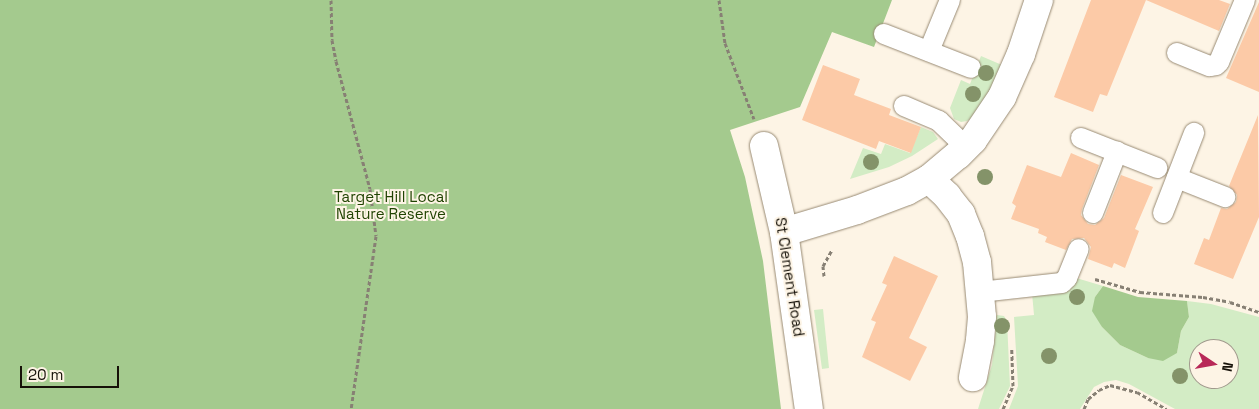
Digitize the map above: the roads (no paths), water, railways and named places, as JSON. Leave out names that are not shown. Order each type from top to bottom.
[{"type":"street","points":[[784,232],[882,202],[929,179],[966,147],[989,117],[1012,77],[1039,0]]},
{"type":"street","name":"St Clement Road","points":[[764,146],[784,232],[809,409]]},
{"type":"street","points":[[929,179],[947,196],[964,221],[970,236],[976,262],[980,292],[980,341],[973,377]]},
{"type":"lane","points":[[930,51],[950,0]]},
{"type":"lane","points":[[1177,53],[1210,66],[1220,62],[1245,0]]},
{"type":"lane","points":[[884,34],[971,68]]},
{"type":"lane","points":[[904,106],[939,121],[966,147]]},
{"type":"lane","points":[[1163,213],[1194,133]]},
{"type":"lane","points":[[1081,138],[1157,168]]},
{"type":"lane","points":[[1093,213],[1117,152]]},
{"type":"lane","points":[[1177,178],[1225,197]]},
{"type":"lane","points":[[980,292],[1055,286],[1062,283],[1069,274],[1079,249]]},
{"type":"park label","name":"Target Hill Local Nature Reserve","points":[[391,204]]}]
